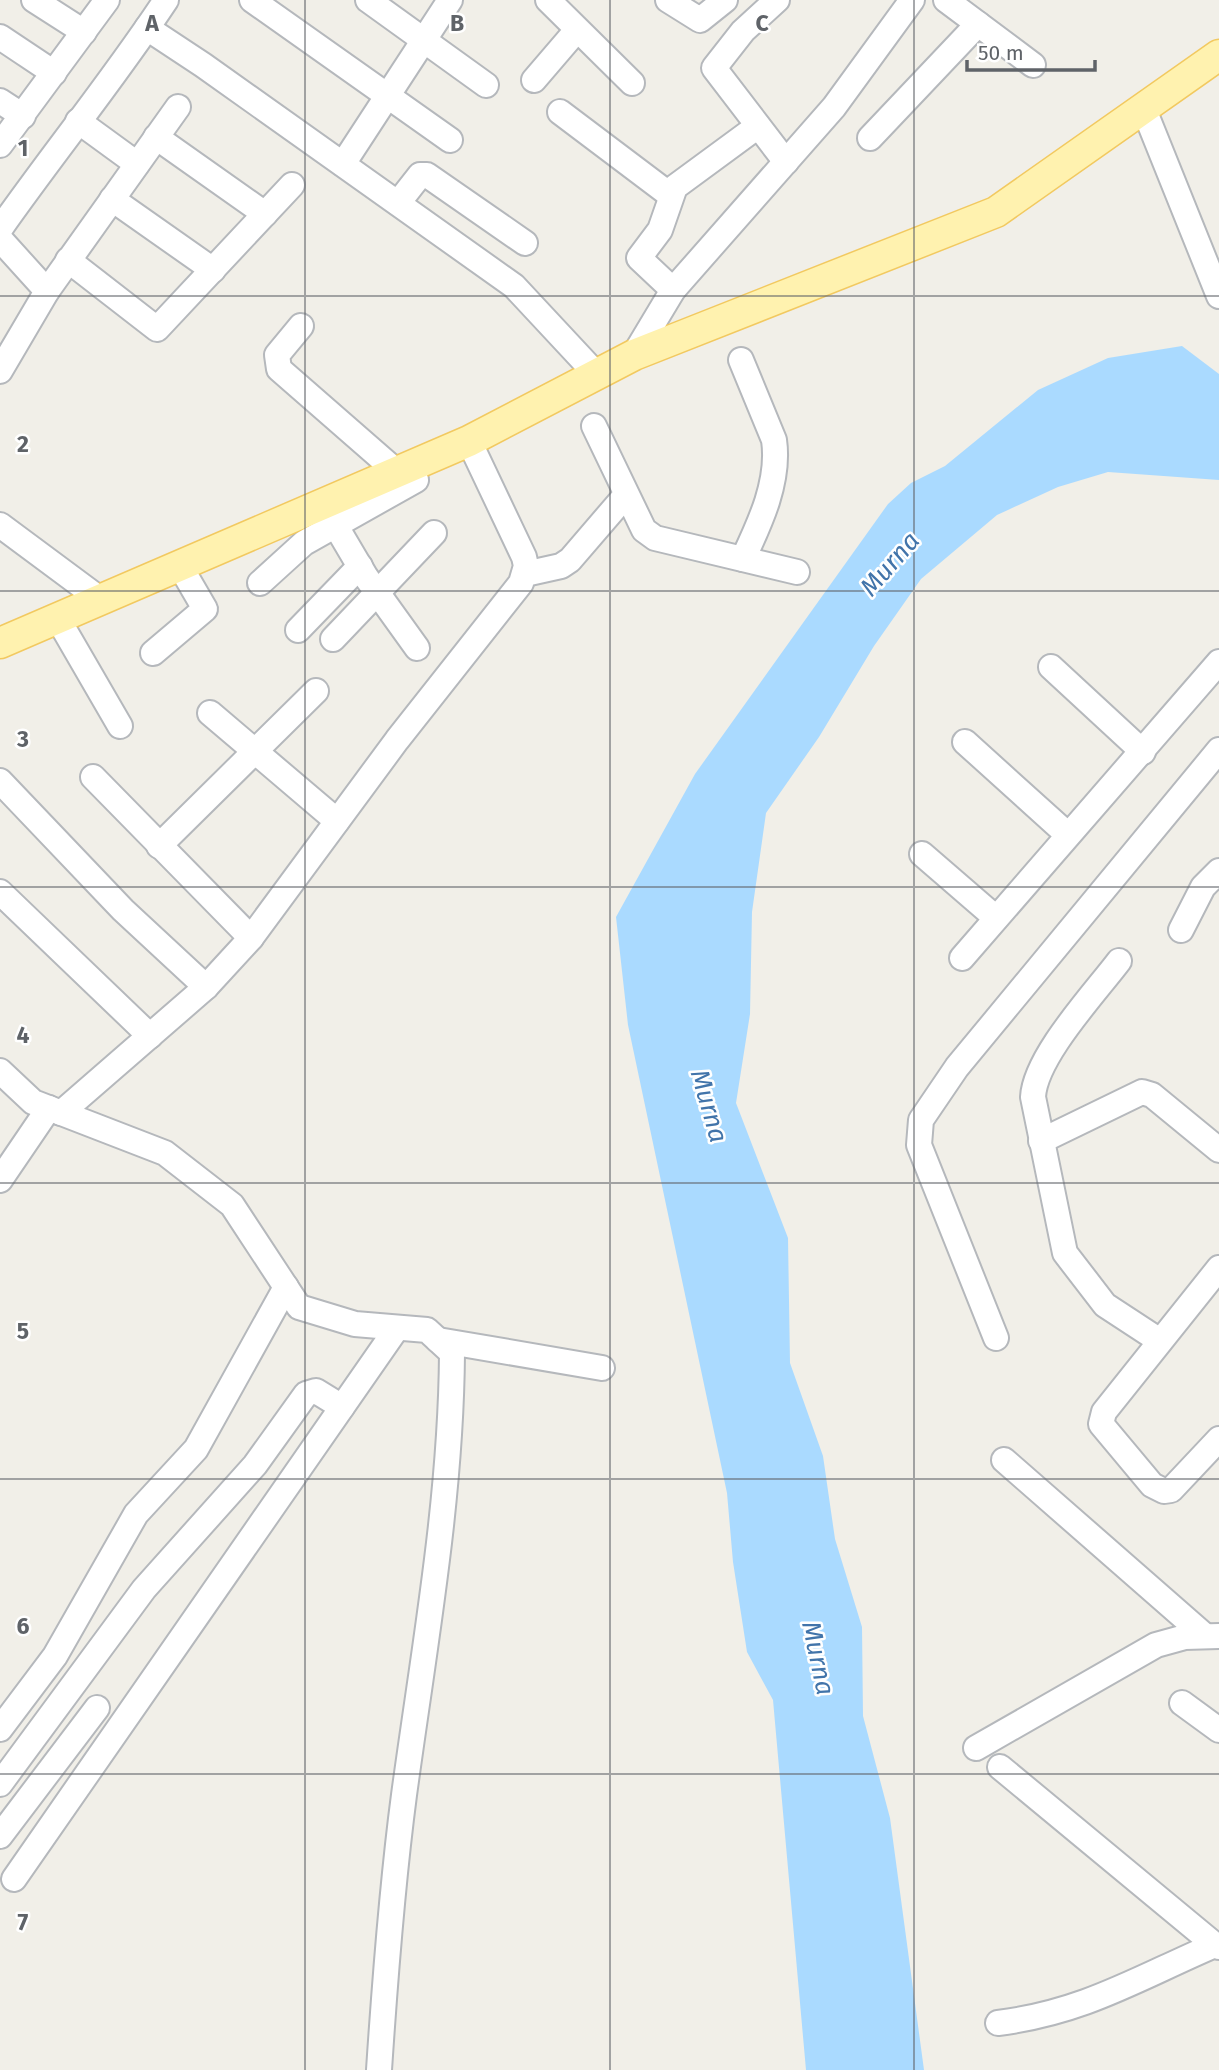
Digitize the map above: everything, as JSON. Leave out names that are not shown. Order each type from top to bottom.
[{"type":"main road","points":[[0,643],[180,566],[329,514],[634,355],[996,212],[1219,55]]},
{"type":"street","points":[[34,0],[83,32]]},
{"type":"street","points":[[0,229],[166,0]]},
{"type":"street","points":[[253,0],[450,140]]},
{"type":"street","points":[[368,0],[486,85]]},
{"type":"street","points":[[343,164],[450,0]]},
{"type":"street","points":[[548,0],[576,31],[632,83]]},
{"type":"street","points":[[668,0],[700,20],[725,0]]},
{"type":"street","points":[[777,0],[743,31],[714,68],[786,162]]},
{"type":"street","points":[[634,355],[673,290],[834,107],[912,0]]},
{"type":"street","points":[[946,0],[1033,65]]},
{"type":"street","points":[[0,145],[54,73],[102,2]]},
{"type":"street","points":[[870,138],[978,24]]},
{"type":"street","points":[[147,29],[343,164],[528,297],[597,375]]},
{"type":"street","points":[[534,80],[576,31]]},
{"type":"street","points":[[0,37],[54,73]]},
{"type":"street","points":[[0,101],[23,116]]},
{"type":"street","points":[[0,371],[6,344],[178,107]]},
{"type":"street","points":[[1143,107],[1219,296]]},
{"type":"street","points":[[559,112],[670,194]]},
{"type":"street","points":[[78,121],[137,164]]},
{"type":"street","points":[[673,290],[639,258],[660,230],[670,194],[675,187],[758,126]]},
{"type":"street","points":[[156,137],[265,214]]},
{"type":"street","points":[[398,203],[420,175],[427,175],[525,243]]},
{"type":"street","points":[[68,260],[157,329],[292,185]]},
{"type":"street","points":[[112,199],[213,271]]},
{"type":"street","points":[[0,239],[47,291]]},
{"type":"street","points":[[301,326],[278,355],[279,369],[406,476]]},
{"type":"street","points":[[741,360],[774,440],[776,453],[764,513],[743,559]]},
{"type":"street","points":[[594,426],[625,496],[644,530],[655,538],[797,572]]},
{"type":"street","points":[[0,1180],[55,1111],[150,1036],[206,987],[251,938],[524,574],[524,557],[469,441]]},
{"type":"street","points":[[524,574],[561,566],[570,560],[625,496]]},
{"type":"street","points":[[260,583],[304,543],[329,514],[377,592],[417,648]]},
{"type":"street","points":[[0,525],[101,600]]},
{"type":"street","points":[[332,639],[434,533]]},
{"type":"street","points":[[153,653],[205,608],[180,566]]},
{"type":"street","points":[[299,630],[360,566]]},
{"type":"street","points":[[58,619],[120,726]]},
{"type":"street","points":[[962,958],[1219,662]]},
{"type":"street","points":[[1051,667],[1143,752]]},
{"type":"street","points":[[159,846],[316,691]]},
{"type":"street","points":[[211,713],[337,821]]},
{"type":"street","points":[[965,742],[1068,835]]},
{"type":"street","points":[[996,1338],[919,1145],[920,1119],[957,1067],[1219,750]]},
{"type":"street","points":[[93,777],[251,938]]},
{"type":"street","points":[[0,781],[123,909],[206,987]]},
{"type":"street","points":[[922,854],[996,918]]},
{"type":"street","points":[[1181,930],[1203,887],[1219,871]]},
{"type":"street","points":[[0,892],[150,1036]]},
{"type":"street","points":[[1119,961],[1038,1073],[1033,1097],[1061,1242],[1071,1263],[1105,1305],[1160,1340]]},
{"type":"street","points":[[0,1071],[33,1102],[174,1159],[232,1205],[299,1307],[355,1324],[428,1330],[453,1353],[452,1415],[428,1629],[404,1798],[379,2070]]},
{"type":"street","points":[[1041,1141],[1142,1092],[1152,1096],[1219,1150]]},
{"type":"street","points":[[1219,1268],[1104,1412],[1101,1424],[1152,1485],[1164,1491],[1171,1490],[1219,1439]]},
{"type":"street","points":[[0,1729],[55,1656],[136,1514],[196,1449],[286,1287]]},
{"type":"street","points":[[14,1879],[397,1328]]},
{"type":"street","points":[[438,1340],[602,1368]]},
{"type":"street","points":[[0,1784],[151,1580],[255,1465],[306,1394],[316,1391],[342,1407]]},
{"type":"street","points":[[1004,1460],[1211,1635]]},
{"type":"street","points":[[976,1748],[1156,1645],[1170,1639],[1211,1635]]},
{"type":"street","points":[[1182,1703],[1219,1730]]},
{"type":"street","points":[[0,1836],[97,1708]]},
{"type":"street","points":[[26,1749],[51,1768]]},
{"type":"street","points":[[998,2023],[1060,2012],[1217,1946],[1000,1767]]},
{"type":"water","name":"Murna","points":[[1182,346],[1219,374],[1219,480],[1108,472],[1058,487],[997,515],[921,579],[874,646],[819,737],[766,813],[752,912],[750,1014],[736,1103],[788,1238],[790,1363],[823,1456],[835,1539],[862,1627],[863,1716],[890,1818],[924,2070],[806,2070],[773,1700],[747,1652],[733,1562],[727,1493],[628,1025],[616,917],[695,774],[888,504],[911,483],[945,466],[1038,390],[1108,358]]}]
